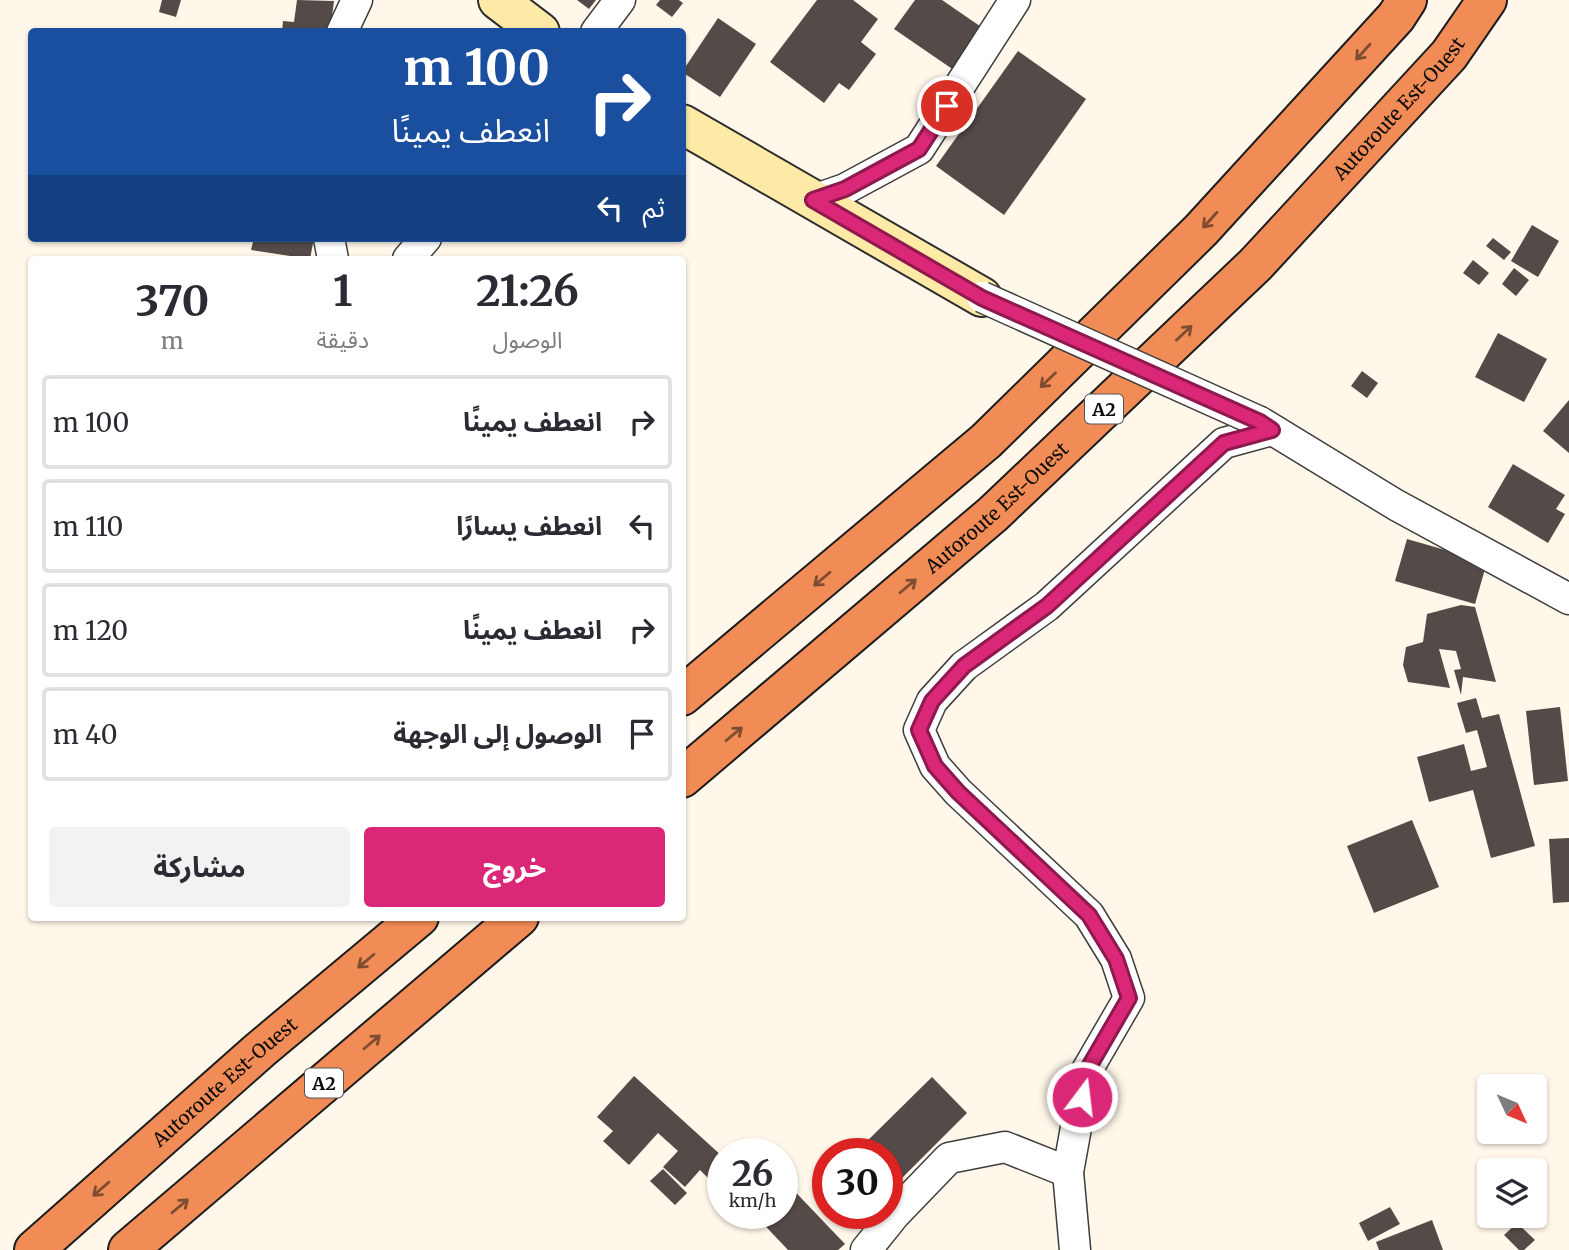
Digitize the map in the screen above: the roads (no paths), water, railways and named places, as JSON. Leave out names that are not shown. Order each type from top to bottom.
[{"type":"highway","points":[[686,693],[986,441],[1202,230],[1396,17],[1407,0]]},
{"type":"highway","name":"Autoroute Est-Ouest","points":[[686,775],[993,513],[1256,264],[1449,55],[1487,0]]},
{"type":"highway","name":"Autoroute Est-Ouest","points":[[34,1250],[250,1059],[414,921]]},
{"type":"highway","name":"A2","points":[[128,1250],[514,921]]},
{"type":"street","points":[[344,28],[357,0]]},
{"type":"street","points":[[498,0],[535,28]]},
{"type":"street","points":[[599,28],[620,0]]},
{"type":"street","points":[[813,200],[845,189],[919,149],[1015,0]]},
{"type":"street","points":[[686,126],[982,298],[1266,426],[1396,505],[1569,599]]},
{"type":"street","points":[[410,256],[422,242]]},
{"type":"street","points":[[1075,1250],[1068,1172],[1086,1072],[1129,998],[1116,959],[1089,915],[958,792],[935,766],[919,730],[932,701],[964,666],[1047,606],[1224,443],[1266,426]]},
{"type":"street","points":[[866,1250],[895,1214],[949,1158],[1005,1147],[1068,1172]]}]
